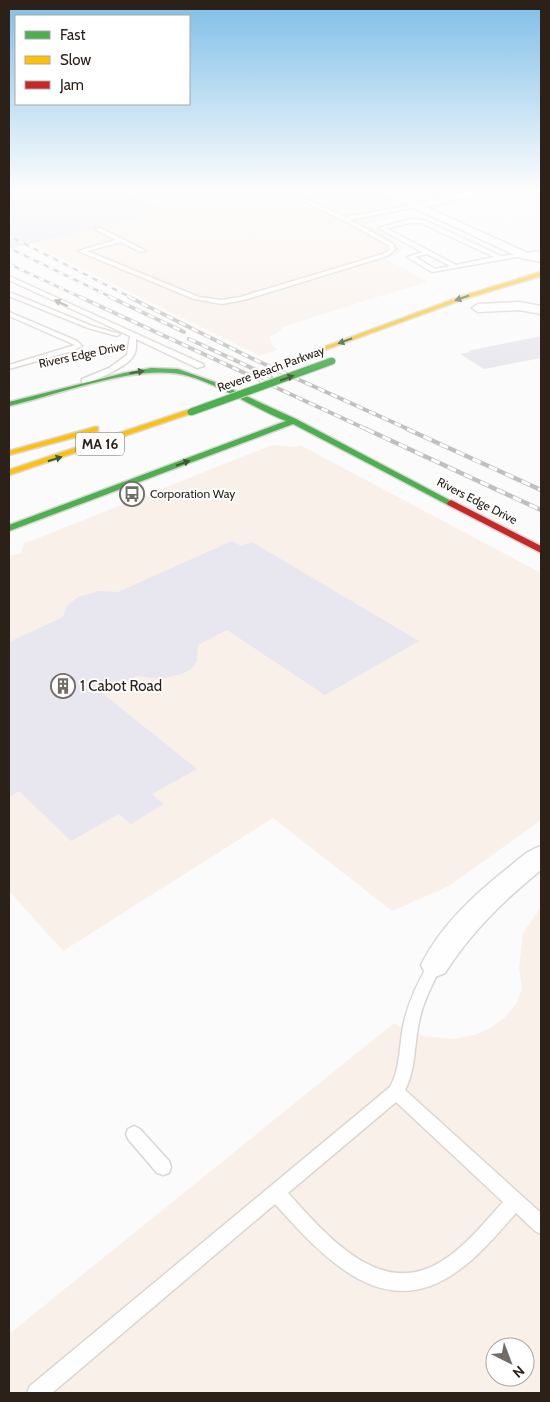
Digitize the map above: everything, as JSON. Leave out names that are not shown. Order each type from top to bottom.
[{"type":"main road","name":"Revere Beach Parkway","points":[[309,354],[508,283],[541,274]]},
{"type":"main road","points":[[473,309],[520,294]]},
{"type":"main road","name":"Rivers Edge Drive","points":[[90,365],[142,358]]},
{"type":"main road","name":"Rivers Edge Drive","points":[[156,358],[181,361],[200,366],[272,402],[290,417],[541,550]]},
{"type":"main road","name":"Revere Beach Parkway","points":[[9,473],[192,412],[337,359]]},
{"type":"main road","name":"Rivers Edge Drive","points":[[9,402],[130,373],[170,371],[196,376],[275,415]]},
{"type":"main road","name":"Revere Beach Parkway","points":[[201,392],[239,379]]},
{"type":"main road","points":[[71,503],[195,446],[275,415],[290,417]]},
{"type":"main road","points":[[9,528],[290,417]]},
{"type":"main road","name":"MA 16","points":[[9,452],[100,427],[9,456]]},
{"type":"street","points":[[508,283],[524,275],[530,269],[531,262],[526,257]]},
{"type":"street","points":[[473,309],[540,305]]},
{"type":"street","points":[[435,965],[447,945],[471,915],[490,896],[541,856]]},
{"type":"lane","points":[[97,257],[190,296],[209,302],[228,302],[377,257]]},
{"type":"lane","points":[[412,257],[410,258],[434,271],[504,257]]},
{"type":"lane","points":[[437,257],[456,267]]},
{"type":"lane","points":[[9,278],[200,366]]},
{"type":"lane","points":[[10,295],[90,327],[134,336]]},
{"type":"lane","points":[[9,314],[75,342],[79,346],[9,367]]},
{"type":"lane","points":[[26,321],[51,316],[89,330],[134,336]]},
{"type":"lane","points":[[56,392],[110,370],[127,359],[132,352],[134,336]]},
{"type":"lane","points":[[37,1393],[396,1092],[402,1081],[409,1034],[416,1006],[435,965]]},
{"type":"lane","points":[[396,1092],[541,1225]]},
{"type":"lane","points":[[134,1134],[163,1167]]},
{"type":"lane","points":[[276,1192],[325,1245],[343,1261],[373,1278],[399,1282],[426,1278],[449,1267],[515,1201]]},
{"type":"shaded area","points":[[59,257],[390,257],[386,259],[428,282],[280,328],[282,330],[270,337],[272,344],[277,350],[260,356]]},
{"type":"shaded area","points":[[272,445],[296,447],[300,445],[541,573],[541,820],[449,886],[392,911],[273,818],[63,951],[9,891],[9,556],[21,553],[25,542]]},
{"type":"shaded area","points":[[541,907],[541,1393],[9,1393],[9,1334],[394,1023],[404,1029],[424,1036],[452,1039],[475,1035],[492,1027],[505,1017],[516,1004],[522,989],[519,968],[523,933]]},
{"type":"building","points":[[541,336],[541,358],[484,369],[460,354],[470,352],[468,351]]},
{"type":"building","name":"1 Cabot Road","points":[[232,541],[241,546],[252,542],[419,641],[325,695],[227,630],[198,645],[197,661],[191,669],[182,674],[160,679],[137,676],[102,693],[197,769],[152,794],[164,804],[131,824],[119,814],[71,841],[19,791],[9,797],[9,642],[63,617],[67,606],[78,597],[99,591],[118,592]]},
{"type":"railway","points":[[29,257],[113,298]]},
{"type":"railway","points":[[52,257],[132,298]]},
{"type":"railway","points":[[9,264],[82,298]]},
{"type":"railway","points":[[80,297],[368,430]]},
{"type":"railway","points":[[110,297],[184,332]]},
{"type":"railway","points":[[129,297],[251,358],[410,430]]},
{"type":"railway","points":[[189,339],[271,377]]},
{"type":"railway","points":[[366,429],[541,510]]},
{"type":"railway","points":[[407,429],[541,490]]},
{"type":"traffic: fast","points":[[191,412],[332,361]]},
{"type":"traffic: fast","points":[[9,404],[138,372],[165,370],[192,375],[293,421],[451,503]]},
{"type":"traffic: fast","points":[[9,528],[293,421]]},
{"type":"traffic: slow","points":[[314,352],[462,298],[541,274]]},
{"type":"traffic: slow","points":[[9,473],[191,412]]},
{"type":"traffic: slow","points":[[9,453],[95,429]]},
{"type":"traffic: jam","points":[[451,503],[541,550]]},
{"type":"place","name":"Corporation Way","points":[[132,494]]},
{"type":"place","name":"1 Cabot Road","points":[[63,686]]}]
